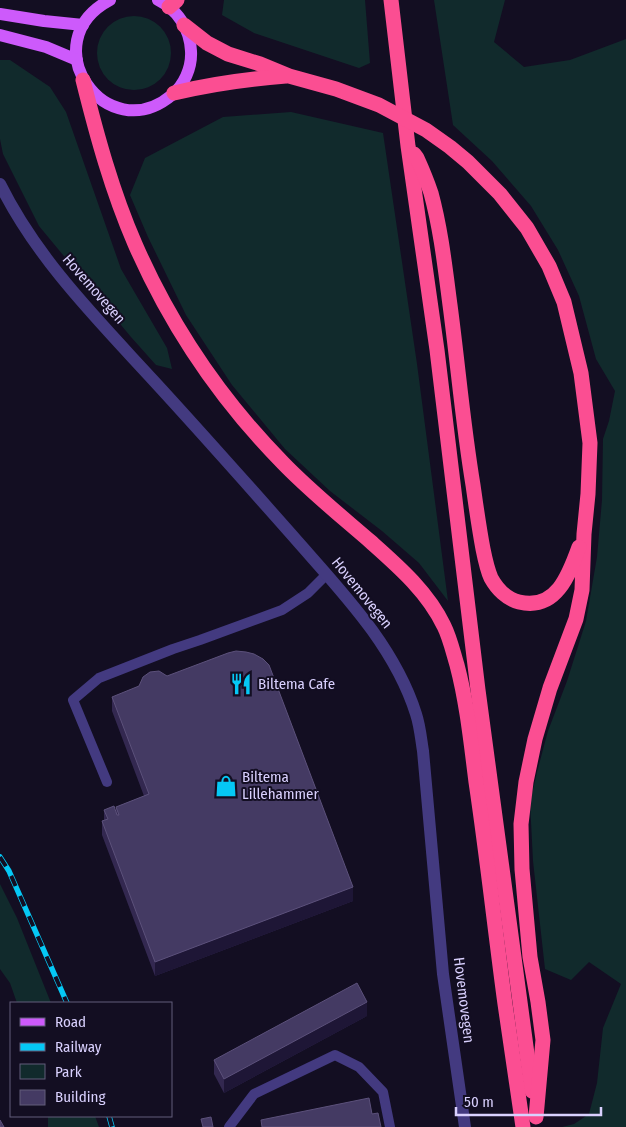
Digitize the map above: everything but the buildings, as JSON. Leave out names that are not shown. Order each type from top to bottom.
[{"type":"highway","points":[[391,0],[408,146],[435,340],[480,700],[537,1122]]},
{"type":"highway","points":[[184,25],[207,43],[228,54],[260,64],[288,76],[336,89],[379,105],[426,130],[450,147],[500,194],[527,228],[549,266],[564,302],[581,373],[590,443],[582,590],[576,619],[550,688],[535,738],[526,782],[521,824],[522,869],[530,957],[543,1040],[537,1122]]},
{"type":"highway","points":[[174,93],[252,79],[288,76]]},
{"type":"highway","points":[[84,80],[97,136],[117,197],[135,243],[156,288],[186,340],[218,388],[249,426],[314,494],[390,558],[412,580],[445,626],[463,688],[523,1127]]},
{"type":"highway","points":[[408,146],[417,158],[430,192],[442,242],[469,461],[486,564],[491,577],[504,595],[514,600],[536,603],[547,598],[556,593],[567,578],[584,534]]},
{"type":"main road","points":[[110,0],[101,5],[86,21],[78,38],[77,60],[80,74],[90,90],[109,104],[126,109],[143,109],[155,106],[174,93],[186,76],[190,61],[191,45],[184,25],[168,2]]},
{"type":"main road","points":[[0,14],[44,22],[86,21]]},
{"type":"main road","points":[[0,35],[46,47],[77,60]]},
{"type":"street","points":[[86,21],[98,0]]},
{"type":"street","name":"Hovemovegen","points":[[0,184],[17,217],[62,278],[327,574],[362,616],[384,648],[402,680],[417,714],[423,751],[444,974],[465,1127]]},
{"type":"lane","points":[[107,782],[73,700],[99,678],[172,649],[282,610],[308,593],[327,574]]},
{"type":"lane","points":[[229,1127],[254,1094],[335,1055],[360,1067],[383,1092],[390,1127]]},
{"type":"green space","points":[[224,0],[365,0],[370,63],[359,68],[254,33],[222,15]]},
{"type":"green space","points":[[434,0],[505,0],[494,42],[524,67],[570,60],[626,39],[626,1127],[562,1127],[574,1124],[589,1114],[597,1083],[603,1028],[621,984],[589,962],[571,980],[545,969],[533,861],[530,802],[548,731],[567,681],[586,621],[597,557],[602,500],[603,439],[615,391],[596,359],[579,296],[558,250],[531,206],[492,161],[453,125]]},
{"type":"green space","points":[[127,16],[141,16],[155,22],[165,32],[171,46],[169,67],[155,84],[141,90],[127,90],[113,84],[103,74],[97,60],[97,46],[103,32],[113,22]]},
{"type":"green space","points":[[0,60],[10,60],[50,87],[66,112],[121,269],[167,348],[172,369],[156,365],[39,226],[3,154],[0,139]]},
{"type":"green space","points":[[291,112],[383,133],[417,364],[448,601],[419,563],[382,531],[330,491],[285,449],[232,385],[186,315],[130,195],[145,158],[223,117]]},
{"type":"green space","points":[[0,884],[17,918],[51,1002],[17,1002],[10,983],[0,969]]},
{"type":"green space","points":[[48,1117],[95,1117],[99,1127],[48,1127]]},
{"type":"railway","points":[[0,857],[9,871],[67,1002]]},
{"type":"railway","points":[[109,1117],[112,1127]]},
{"type":"place","name":"Biltema Cafe","points":[[241,684]]},
{"type":"place","name":"Biltema Lillehammer","points":[[226,786]]}]
